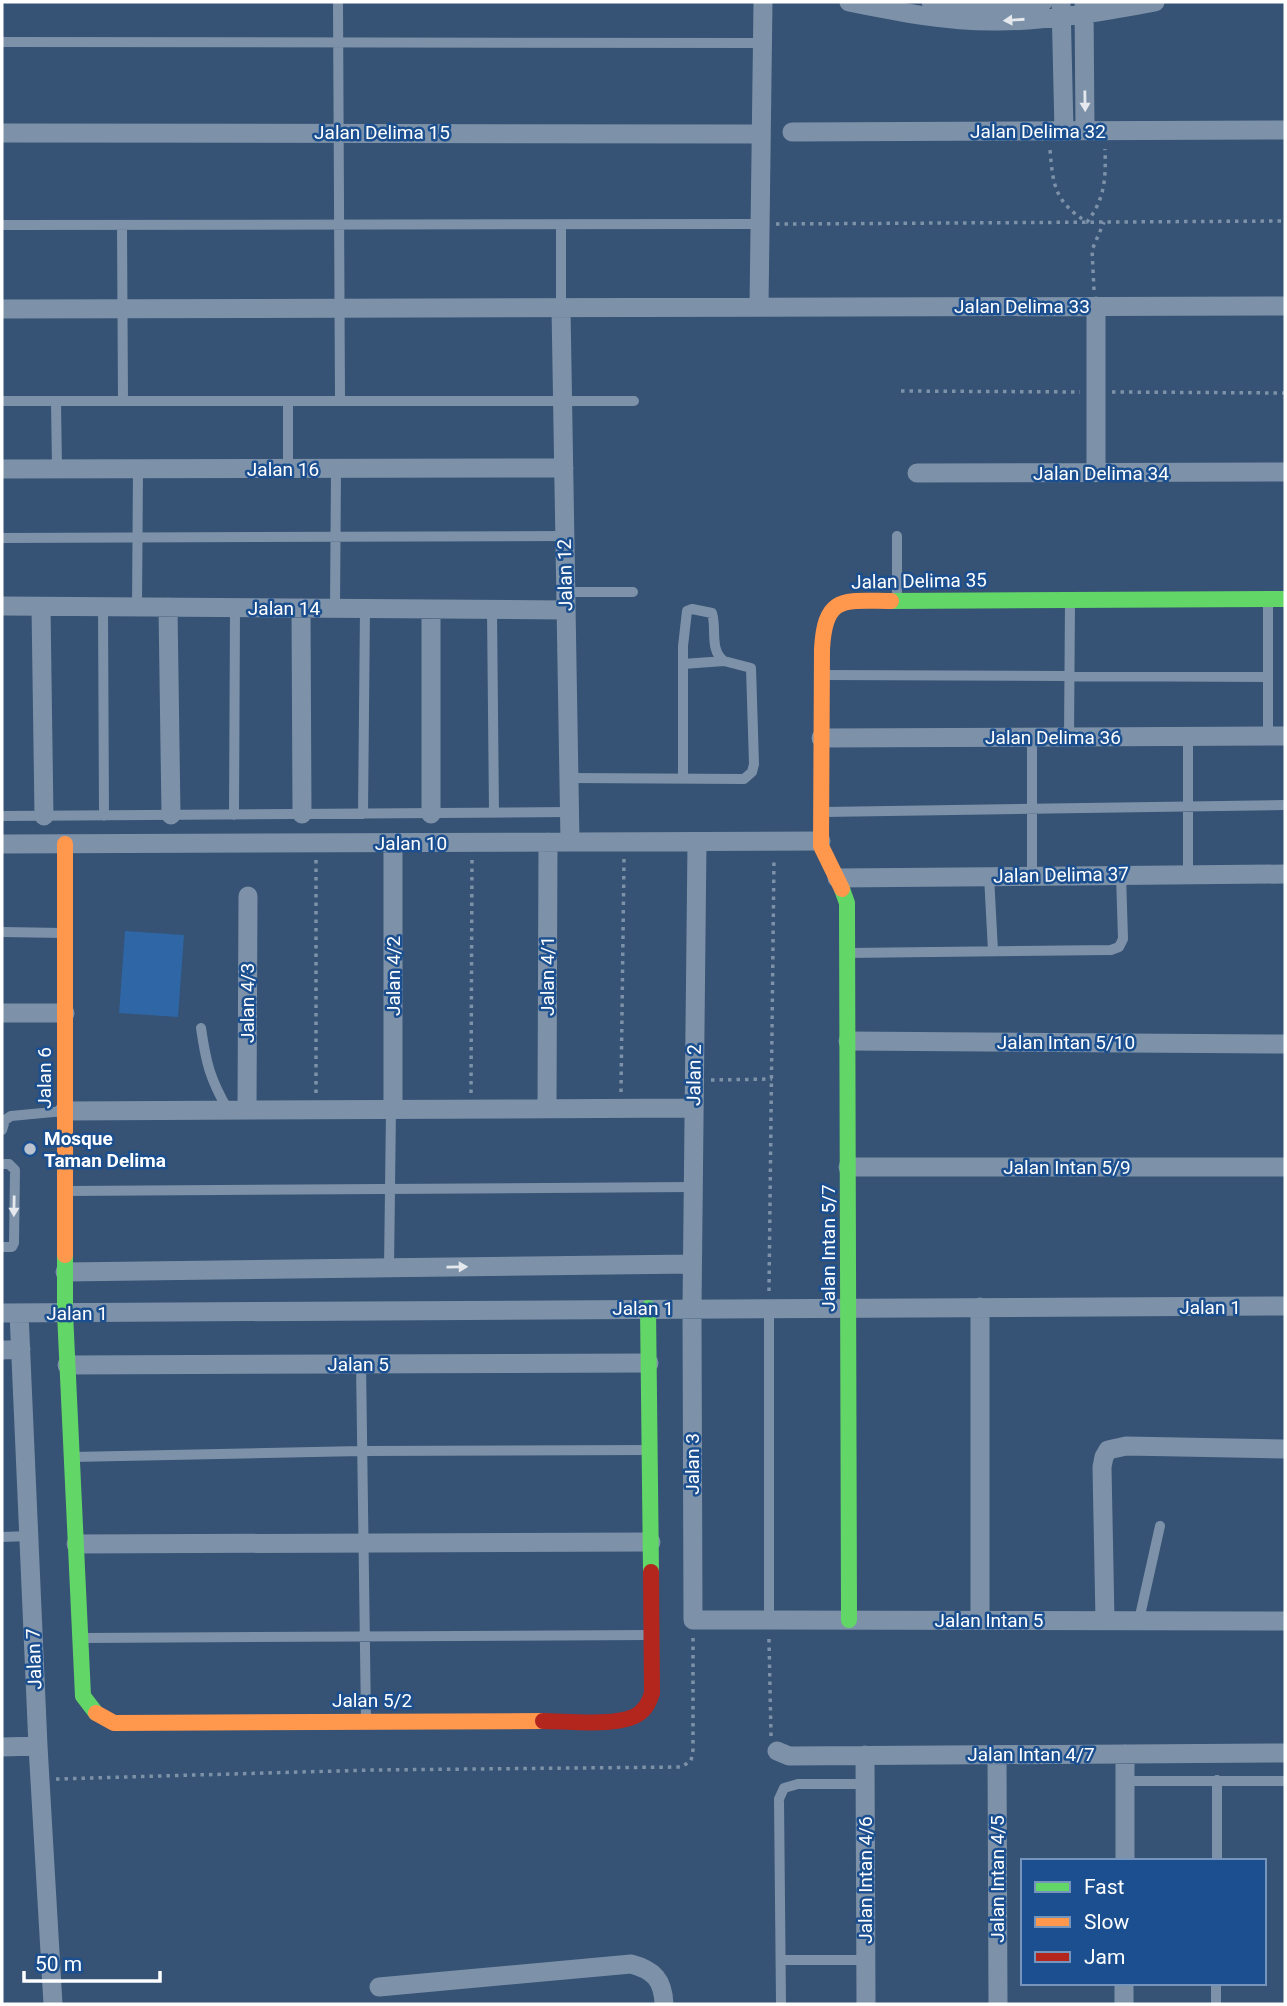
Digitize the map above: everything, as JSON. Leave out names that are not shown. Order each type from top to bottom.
[{"type":"street","points":[[759,307],[764,2]]},
{"type":"street","points":[[849,2],[913,15],[998,22],[1062,10],[1155,2]]},
{"type":"street","points":[[931,2],[998,6],[1043,2]]},
{"type":"street","points":[[1084,8],[1094,130]]},
{"type":"street","points":[[1056,131],[1062,10]]},
{"type":"street","name":"Jalan Delima 32","points":[[792,131],[1285,130]]},
{"type":"street","name":"Jalan Delima 15","points":[[2,133],[761,134]]},
{"type":"street","points":[[1096,306],[1096,473]]},
{"type":"street","name":"Jalan Delima 33","points":[[2,309],[1285,306]]},
{"type":"street","name":"Jalan 12","points":[[561,308],[570,842]]},
{"type":"street","name":"Jalan 16","points":[[2,469],[564,468]]},
{"type":"street","name":"Jalan Delima 34","points":[[916,473],[1285,472]]},
{"type":"street","name":"Jalan Delima 35","points":[[837,878],[827,862],[821,841],[820,813],[823,632],[828,611],[836,604],[851,601],[1285,599]]},
{"type":"street","name":"Jalan 14","points":[[2,606],[492,610],[566,601]]},
{"type":"street","points":[[41,607],[44,816]]},
{"type":"street","points":[[168,607],[171,815]]},
{"type":"street","points":[[301,608],[302,814]]},
{"type":"street","points":[[431,609],[431,814]]},
{"type":"street","name":"Jalan Delima 36","points":[[821,737],[1277,736]]},
{"type":"street","name":"Jalan 10","points":[[2,844],[821,841]]},
{"type":"street","name":"Jalan 4/1","points":[[547,1109],[548,842]]},
{"type":"street","name":"Jalan 2","points":[[692,1308],[697,842]]},
{"type":"street","name":"Jalan 4/2","points":[[392,1109],[393,843]]},
{"type":"street","name":"Jalan 6","points":[[65,844],[67,1365],[83,1696],[88,1707],[98,1715]]},
{"type":"street","name":"Jalan Delima 37","points":[[837,878],[1285,874]]},
{"type":"street","name":"Jalan Intan 5/7","points":[[837,878],[847,903],[849,1620]]},
{"type":"street","name":"Jalan 4/3","points":[[237,1110],[248,896]]},
{"type":"street","points":[[2,1013],[65,1013]]},
{"type":"street","name":"Jalan Intan 5/10","points":[[848,1041],[1285,1044]]},
{"type":"street","points":[[64,1111],[694,1108]]},
{"type":"street","name":"Jalan Intan 5/9","points":[[848,1167],[1285,1167]]},
{"type":"street","points":[[65,1272],[692,1264]]},
{"type":"street","name":"Jalan 1","points":[[10,1313],[1285,1306]]},
{"type":"street","points":[[980,1307],[980,1620]]},
{"type":"street","points":[[648,1308],[652,1635]]},
{"type":"street","name":"Jalan 3","points":[[692,1308],[693,1620]]},
{"type":"street","name":"Jalan 7","points":[[10,1313],[29,1536],[53,2004]]},
{"type":"street","name":"Jalan 5","points":[[67,1365],[649,1363]]},
{"type":"street","points":[[1105,1620],[1102,1467],[1108,1450],[1126,1446],[1285,1449]]},
{"type":"street","points":[[76,1544],[651,1542]]},
{"type":"street","name":"Jalan Intan 5","points":[[693,1620],[1285,1620]]},
{"type":"street","name":"Jalan 5/2","points":[[98,1715],[114,1723],[621,1721],[634,1718],[645,1710],[652,1693],[652,1635]]},
{"type":"street","points":[[2,1747],[38,1746]]},
{"type":"street","name":"Jalan Intan 4/7","points":[[777,1751],[789,1756],[1285,1753]]},
{"type":"street","points":[[1125,1754],[1125,1859]]},
{"type":"street","name":"Jalan Intan 4/6","points":[[865,1755],[866,2004]]},
{"type":"street","name":"Jalan Intan 4/5","points":[[998,1755],[998,2004]]},
{"type":"street","points":[[379,1987],[631,1964],[647,1968],[659,1978],[664,2004]]},
{"type":"street","points":[[1124,1985],[1124,2004]]},
{"type":"lane","points":[[338,2],[340,401]]},
{"type":"lane","points":[[2,42],[763,43]]},
{"type":"lane","points":[[2,225],[760,224]]},
{"type":"lane","points":[[122,225],[123,401]]},
{"type":"lane","points":[[561,225],[561,308]]},
{"type":"lane","points":[[2,401],[634,401]]},
{"type":"lane","points":[[56,401],[57,469]]},
{"type":"lane","points":[[288,401],[288,468]]},
{"type":"lane","points":[[335,609],[336,468]]},
{"type":"lane","points":[[137,607],[138,469]]},
{"type":"lane","points":[[2,538],[565,536]]},
{"type":"lane","points":[[897,536],[897,601]]},
{"type":"lane","points":[[566,601],[633,592]]},
{"type":"lane","points":[[1268,599],[1268,677],[1277,736]]},
{"type":"lane","points":[[1069,737],[1070,600]]},
{"type":"lane","points":[[103,607],[104,816]]},
{"type":"lane","points":[[234,608],[234,815]]},
{"type":"lane","points":[[363,814],[365,609]]},
{"type":"lane","points":[[492,610],[494,813]]},
{"type":"lane","points":[[682,778],[683,664],[687,611],[708,610],[712,613],[715,650],[724,661]]},
{"type":"lane","points":[[569,778],[744,779],[752,772],[752,672],[746,666],[724,661],[683,664]]},
{"type":"lane","points":[[822,675],[1268,677]]},
{"type":"lane","points":[[1188,736],[1188,873]]},
{"type":"lane","points":[[1032,737],[1032,876]]},
{"type":"lane","points":[[820,813],[1285,806]]},
{"type":"lane","points":[[2,816],[570,813]]},
{"type":"lane","points":[[847,953],[1100,951],[1119,947],[1124,928],[1121,874]]},
{"type":"lane","points":[[989,876],[993,951]]},
{"type":"lane","points":[[2,932],[65,933]]},
{"type":"lane","points":[[201,1028],[206,1065],[214,1085],[237,1110]]},
{"type":"lane","points":[[389,1268],[392,1109]]},
{"type":"lane","points":[[2,1130],[5,1120],[11,1116],[64,1111]]},
{"type":"lane","points":[[2,1164],[9,1164],[15,1170],[14,1243],[12,1247],[2,1247]]},
{"type":"lane","points":[[65,1191],[693,1187]]},
{"type":"lane","points":[[769,1308],[769,1620]]},
{"type":"lane","points":[[361,1363],[366,1721]]},
{"type":"lane","points":[[72,1457],[361,1451],[650,1450]]},
{"type":"lane","points":[[1139,1620],[1160,1526]]},
{"type":"lane","points":[[2,1537],[29,1536]]},
{"type":"lane","points":[[81,1638],[652,1635]]},
{"type":"lane","points":[[1217,1780],[1217,1859]]},
{"type":"lane","points":[[1125,1781],[1285,1781]]},
{"type":"lane","points":[[781,2004],[779,1799],[785,1788],[798,1784],[865,1784]]},
{"type":"lane","points":[[781,1960],[866,1960]]},
{"type":"lane","points":[[1216,1985],[1216,2004]]},
{"type":"path","points":[[1087,222],[1103,195],[1106,177],[1094,130]]},
{"type":"path","points":[[1056,131],[1052,176],[1056,192],[1071,211],[1087,222]]},
{"type":"path","points":[[784,224],[1285,220]]},
{"type":"path","points":[[1096,306],[1091,250],[1104,222]]},
{"type":"path","points":[[621,1108],[624,842]]},
{"type":"path","points":[[769,1308],[774,842]]},
{"type":"path","points":[[316,843],[316,1110]]},
{"type":"path","points":[[471,1109],[472,843]]},
{"type":"path","points":[[694,1080],[772,1079]]},
{"type":"path","points":[[40,1779],[370,1770],[681,1767],[691,1761],[693,1751],[693,1620]]},
{"type":"path","points":[[769,1620],[771,1732],[772,1744],[777,1751]]},
{"type":"shaded area","points":[[125,931],[184,935],[178,1017],[119,1013]]},
{"type":"traffic: fast","points":[[891,601],[1285,599]]},
{"type":"traffic: fast","points":[[842,889],[847,903],[849,1620]]},
{"type":"traffic: fast","points":[[65,1255],[65,1313],[83,1696],[96,1713]]},
{"type":"traffic: fast","points":[[648,1308],[651,1572]]},
{"type":"traffic: slow","points":[[842,889],[821,846],[824,631],[827,618],[840,604],[891,601]]},
{"type":"traffic: slow","points":[[65,844],[65,1255]]},
{"type":"traffic: slow","points":[[96,1713],[114,1723],[543,1721]]},
{"type":"traffic: jam","points":[[543,1721],[609,1722],[633,1717],[645,1708],[652,1693],[651,1572]]},
{"type":"place","name":"Mosque Taman Delima","points":[[30,1149]]}]
